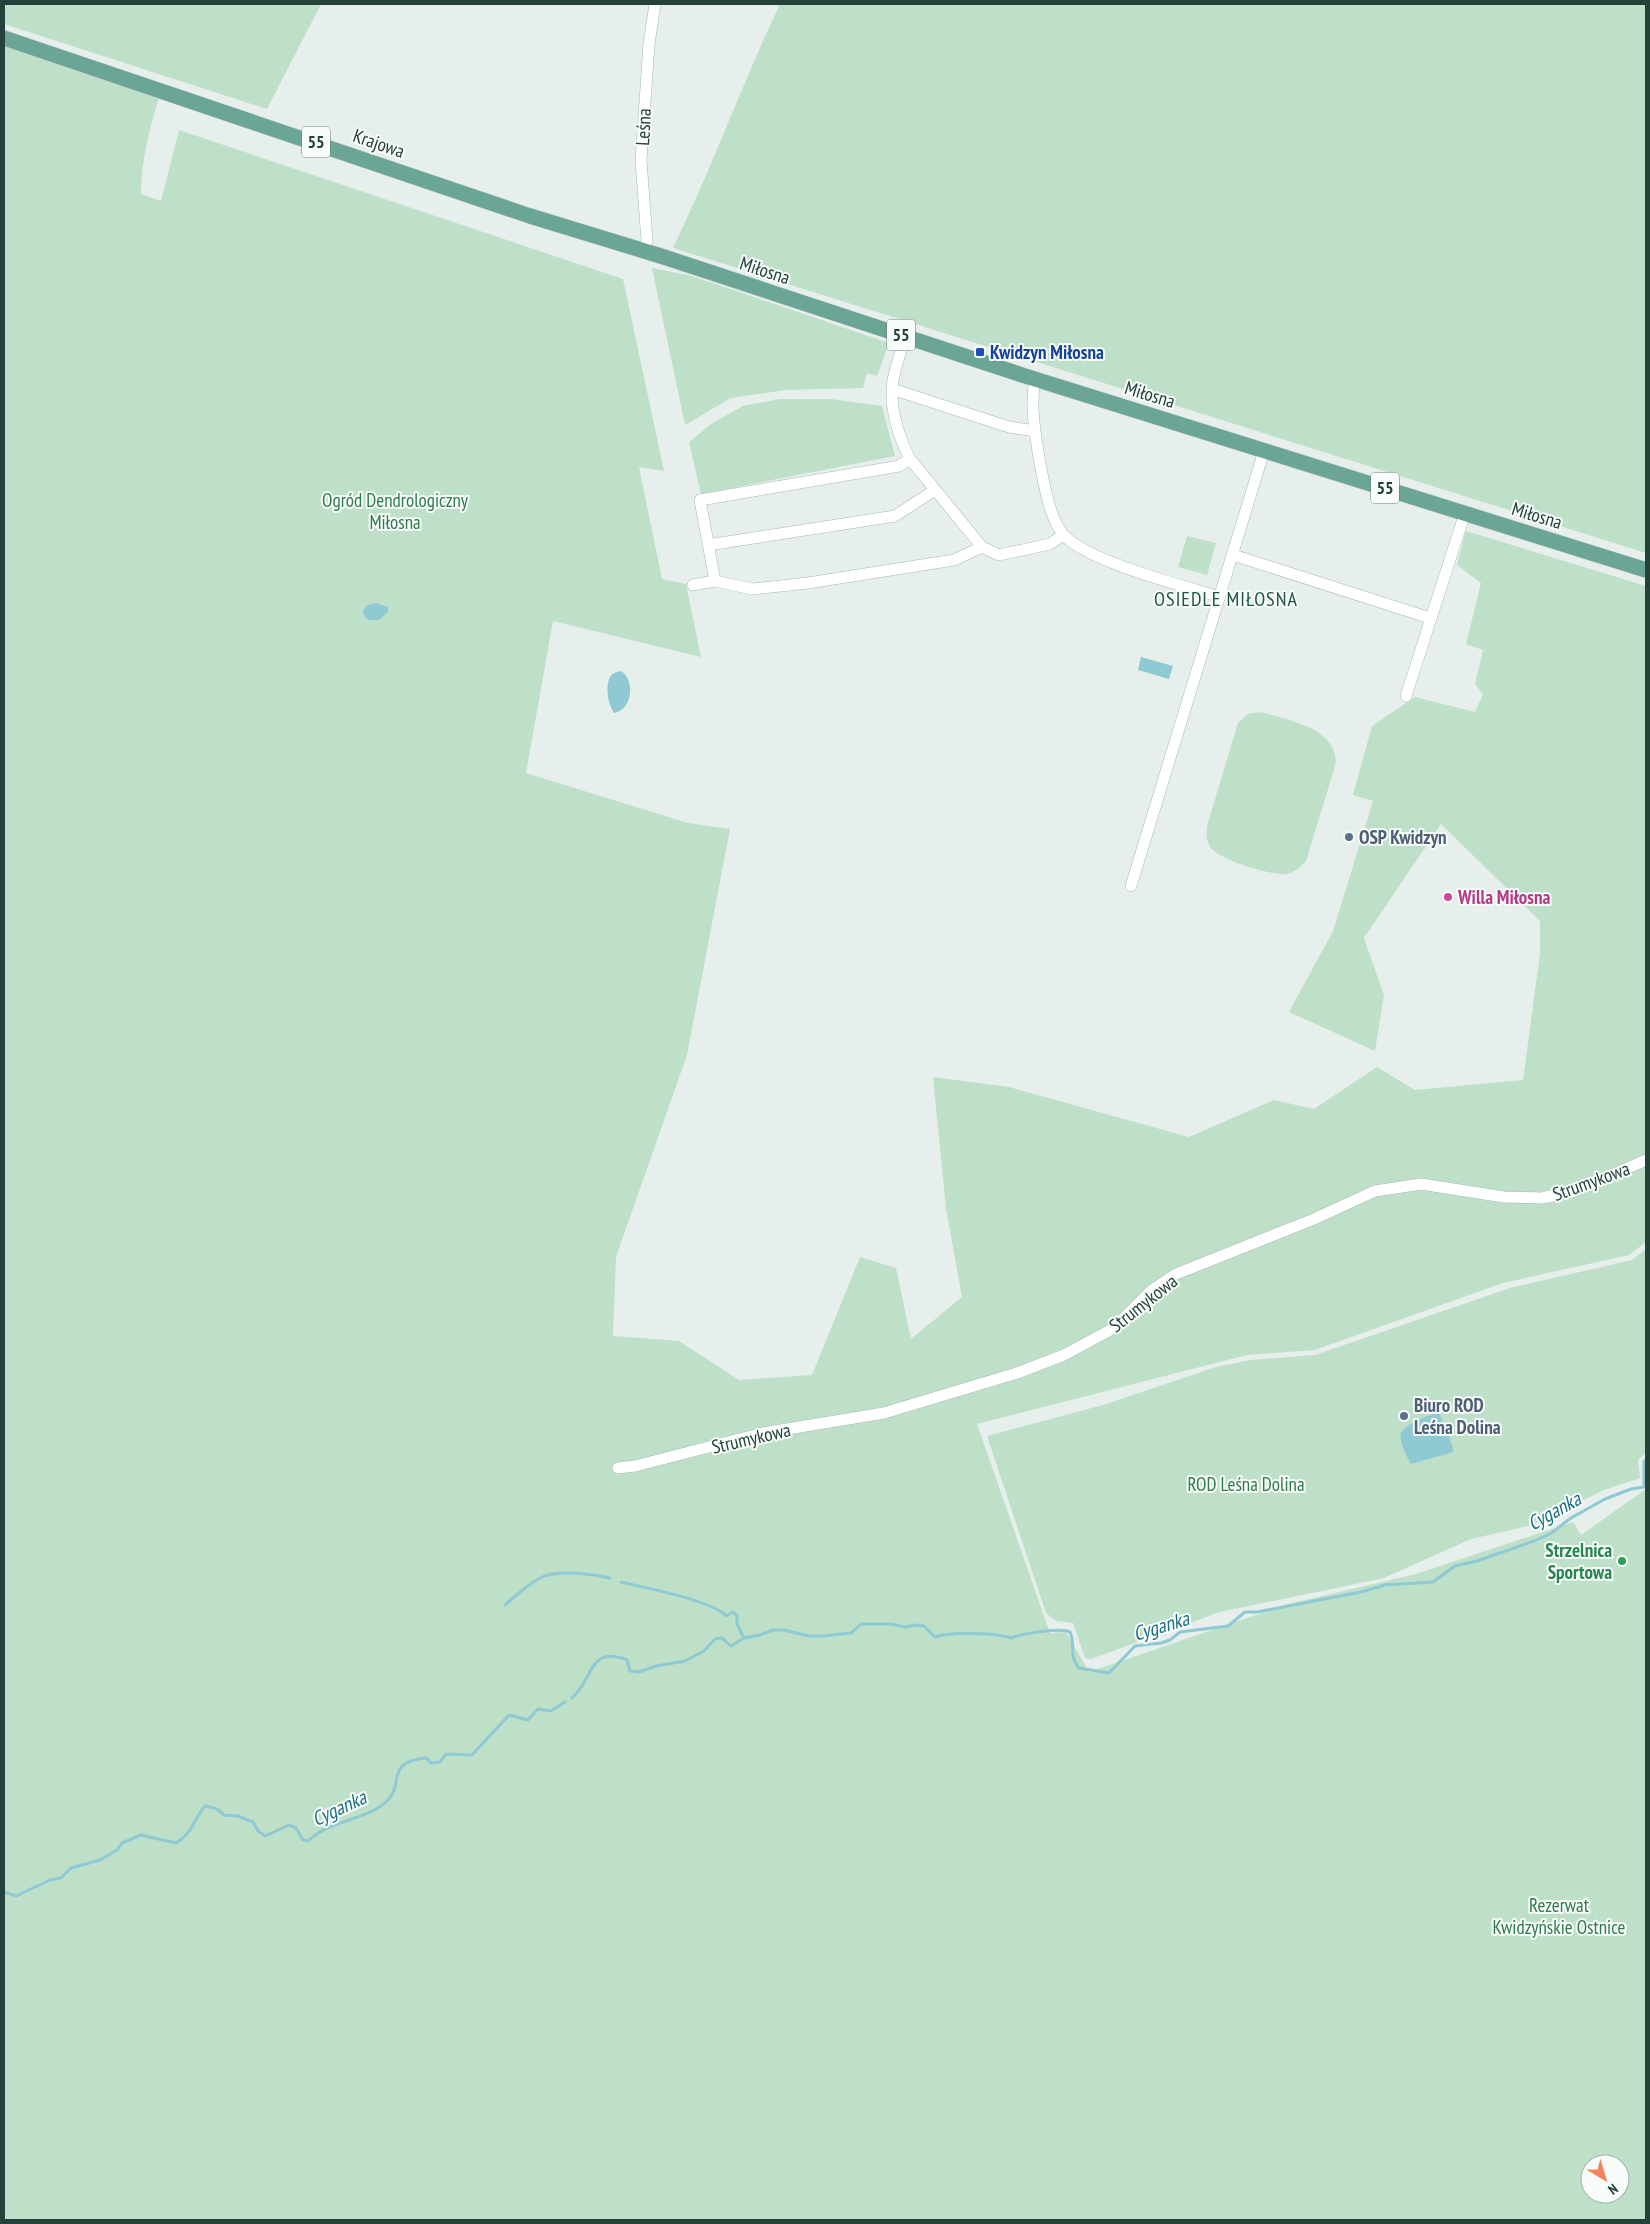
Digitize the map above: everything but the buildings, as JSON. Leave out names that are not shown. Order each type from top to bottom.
[{"type":"main road","name":"Krajowa","points":[[4,38],[530,216],[644,251]]},
{"type":"main road","name":"Miłosna","points":[[644,251],[1035,379],[1646,570]]},
{"type":"street","name":"Leśna","points":[[644,251],[647,241],[641,160],[649,44],[655,4]]},
{"type":"street","points":[[905,337],[892,389],[892,403],[904,446],[910,459],[982,547],[999,555],[1050,544],[1063,535]]},
{"type":"street","points":[[1035,379],[1032,396],[1035,431],[1046,493],[1063,535],[1073,545],[1124,567],[1220,597]]},
{"type":"street","points":[[892,389],[1009,427],[1035,431]]},
{"type":"street","points":[[1131,886],[1264,451]]},
{"type":"street","points":[[715,581],[700,500],[882,470],[899,466],[910,459]]},
{"type":"street","points":[[708,545],[895,516],[936,490]]},
{"type":"street","points":[[1406,696],[1465,513]]},
{"type":"street","points":[[693,584],[715,581],[752,589],[808,583],[954,560],[982,547]]},
{"type":"street","points":[[1233,555],[1430,618]]},
{"type":"street","name":"Strumykowa","points":[[618,1468],[635,1466],[763,1434],[884,1412],[1017,1373],[1064,1355],[1114,1328],[1152,1290],[1176,1274],[1314,1220],[1376,1191],[1421,1184],[1504,1197],[1542,1198],[1575,1191],[1646,1160]]},
{"type":"green space","points":[[4,4],[321,4],[267,109],[4,24]]},
{"type":"green space","points":[[780,4],[1646,4],[1646,553],[673,248]]},
{"type":"green space","points":[[4,46],[159,97],[144,157],[141,194],[161,201],[179,130],[623,279],[664,471],[639,467],[662,579],[686,584],[701,657],[553,621],[526,773],[688,823],[730,829],[687,1055],[616,1257],[613,1336],[679,1341],[739,1380],[812,1375],[860,1257],[896,1268],[911,1339],[962,1297],[946,1209],[933,1077],[1009,1087],[1189,1137],[1274,1100],[1314,1109],[1377,1067],[1415,1090],[1523,1080],[1540,954],[1540,921],[1441,824],[1364,938],[1384,995],[1375,1051],[1289,1012],[1333,931],[1373,801],[1353,795],[1372,726],[1415,697],[1475,712],[1483,694],[1475,684],[1483,650],[1466,644],[1481,583],[1457,565],[1466,531],[1646,586],[1646,1242],[1629,1255],[1503,1283],[1315,1350],[1247,1355],[977,1424],[1050,1633],[1066,1632],[1089,1672],[1288,1604],[1416,1574],[1573,1522],[1581,1535],[1646,1489],[1646,2220],[4,2220]]},
{"type":"green space","points":[[652,268],[692,276],[889,343],[877,376],[867,373],[863,388],[786,390],[731,398],[685,425]]},
{"type":"green space","points":[[780,399],[831,399],[882,406],[895,456],[701,494],[689,442],[711,424],[743,406]]},
{"type":"green space","points":[[1187,536],[1216,543],[1207,575],[1178,567]]},
{"type":"green space","points":[[1262,712],[1309,727],[1320,733],[1334,751],[1336,763],[1306,861],[1298,869],[1287,874],[1259,870],[1235,862],[1216,853],[1208,843],[1207,837],[1207,826],[1238,723],[1248,714]]},
{"type":"green space","name":"ROD Leśna Dolina","points":[[1646,1249],[1646,1453],[1638,1460],[1640,1478],[1604,1490],[1532,1525],[1471,1539],[1384,1578],[1220,1612],[1091,1659],[1085,1658],[1073,1623],[1056,1621],[1046,1613],[987,1436],[1103,1405],[1216,1367],[1251,1360],[1315,1355],[1510,1288],[1632,1260]]},
{"type":"water","points":[[376,603],[388,607],[388,612],[379,620],[368,620],[364,616],[363,610],[368,605]]},
{"type":"water","points":[[1141,657],[1173,666],[1169,679],[1138,670]]},
{"type":"water","points":[[621,671],[629,681],[630,695],[625,707],[614,713],[607,690],[608,681],[611,676]]},
{"type":"water","points":[[1439,1412],[1453,1452],[1411,1464],[1402,1444],[1401,1433],[1412,1423]]},
{"type":"waterway","name":"Cyganka","points":[[572,1698],[593,1666],[598,1660],[605,1657],[627,1660],[630,1671],[639,1672],[656,1666],[685,1661],[704,1651],[715,1639],[722,1638],[731,1646],[744,1638],[773,1630],[784,1630],[809,1636],[823,1636],[851,1633],[861,1624],[892,1624],[905,1627],[924,1626],[935,1637],[973,1633],[1011,1638],[1041,1632],[1065,1631],[1070,1632],[1072,1637],[1073,1655],[1079,1668],[1109,1673],[1135,1646],[1161,1643],[1170,1640],[1180,1632],[1228,1626],[1245,1612],[1257,1612],[1361,1592],[1385,1585],[1433,1582],[1455,1566],[1477,1561],[1534,1541],[1550,1534],[1571,1518],[1605,1499],[1631,1489],[1644,1487],[1644,1461],[1646,1460]]},
{"type":"waterway","points":[[505,1605],[531,1583],[547,1575],[575,1573],[610,1578]]},
{"type":"waterway","points":[[621,1582],[693,1600],[719,1610],[726,1616],[733,1612],[737,1616],[737,1624],[744,1638]]},
{"type":"waterway","name":"Cyganka","points":[[4,1892],[16,1896],[50,1880],[61,1878],[71,1868],[100,1860],[117,1850],[122,1843],[141,1835],[176,1843],[186,1835],[205,1806],[217,1809],[224,1815],[238,1816],[253,1822],[258,1831],[265,1836],[289,1825],[296,1828],[303,1840],[308,1841],[317,1834],[337,1824],[370,1812],[387,1801],[395,1788],[400,1769],[405,1764],[413,1760],[426,1758],[431,1763],[440,1762],[446,1754],[472,1755],[509,1715],[528,1720],[538,1709],[551,1711],[565,1702]]},
{"type":"place","name":"Kwidzyn Miłosna","points":[[980,352]]},
{"type":"place","name":"OSP Kwidzyn","points":[[1349,837]]},
{"type":"place","name":"Willa Miłosna","points":[[1448,897]]},
{"type":"place","name":"Biuro ROD Leśna Dolina","points":[[1404,1416]]},
{"type":"place","name":"Strzelnica Sportowa","points":[[1622,1561]]},
{"type":"district","name":"OSIEDLE MIŁOSNA","points":[[1226,599]]},
{"type":"park label","name":"Ogród Dendrologiczny Miłosna","points":[[395,511]]},
{"type":"park label","name":"Rezerwat Kwidzyńskie Ostnice","points":[[1559,1916]]}]
